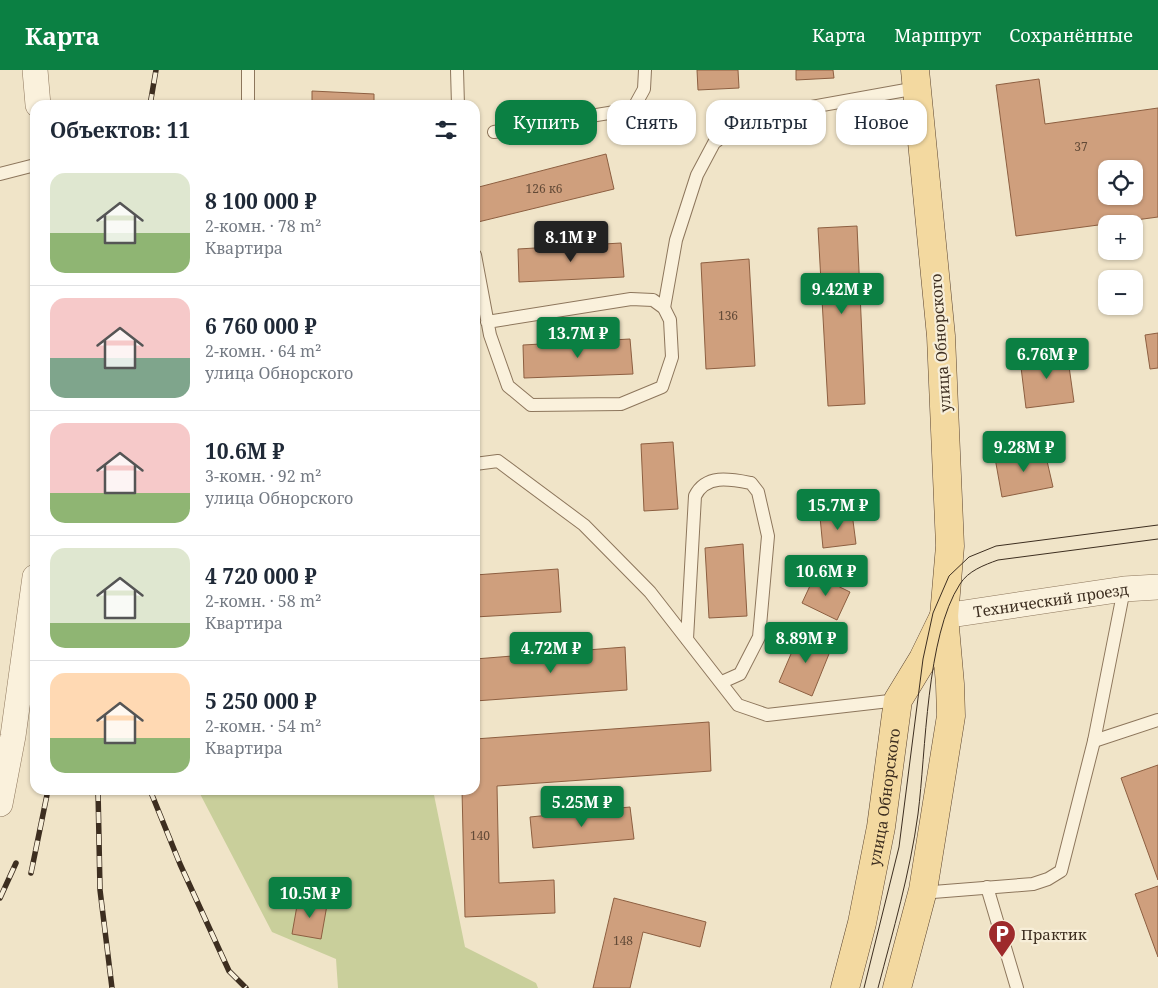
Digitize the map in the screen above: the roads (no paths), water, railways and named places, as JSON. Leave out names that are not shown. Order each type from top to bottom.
[{"type":"main road","name":"улица Обнорского","points":[[897,988],[928,891],[951,716],[944,616],[950,546],[941,336],[916,79]]},
{"type":"main road","name":"улица Обнорского","points":[[844,988],[862,923],[881,828],[898,700],[923,660],[944,616]]},
{"type":"street","points":[[35,70],[38,100]]},
{"type":"street","name":"Технический проезд","points":[[944,616],[1124,589],[1158,586]]},
{"type":"street","points":[[0,804],[4,763],[30,607]]},
{"type":"lane","points":[[248,70],[248,100]]},
{"type":"lane","points":[[457,70],[458,100]]},
{"type":"lane","points":[[494,132],[633,109],[644,89],[645,70]]},
{"type":"lane","points":[[664,308],[676,240],[697,175],[714,143],[745,119],[916,79]]},
{"type":"lane","points":[[0,174],[30,166]]},
{"type":"lane","points":[[480,281],[490,335],[508,386],[531,405],[622,404],[662,387],[672,357],[670,320],[664,308],[654,300],[631,298],[488,322]]},
{"type":"lane","points":[[480,463],[498,461],[584,525],[650,592],[738,704],[767,715],[898,700]]},
{"type":"lane","points":[[687,639],[695,496],[699,488],[710,480],[733,480],[751,483],[758,492],[768,536],[759,637],[740,674],[722,682]]},
{"type":"lane","points":[[928,891],[1033,884],[1060,871],[1094,742],[1124,589]]},
{"type":"lane","points":[[1094,742],[1158,720]]},
{"type":"lane","points":[[987,887],[1017,988]]},
{"type":"tram line","points":[[864,988],[899,847],[923,659],[933,613],[949,576],[969,557],[996,546],[1158,525]]},
{"type":"tram line","points":[[878,988],[901,902],[915,836],[929,695],[940,633],[949,606],[963,579],[982,566],[998,560],[1158,539]]},
{"type":"railway","points":[[151,100],[156,70]]},
{"type":"railway","points":[[31,873],[47,795]]},
{"type":"railway","points":[[98,795],[100,890],[112,988]]},
{"type":"railway","points":[[152,795],[180,864],[229,971],[246,988]]},
{"type":"railway","points":[[0,898],[16,863]]},
{"type":"place","name":"Практик","points":[[1002,958]]}]
